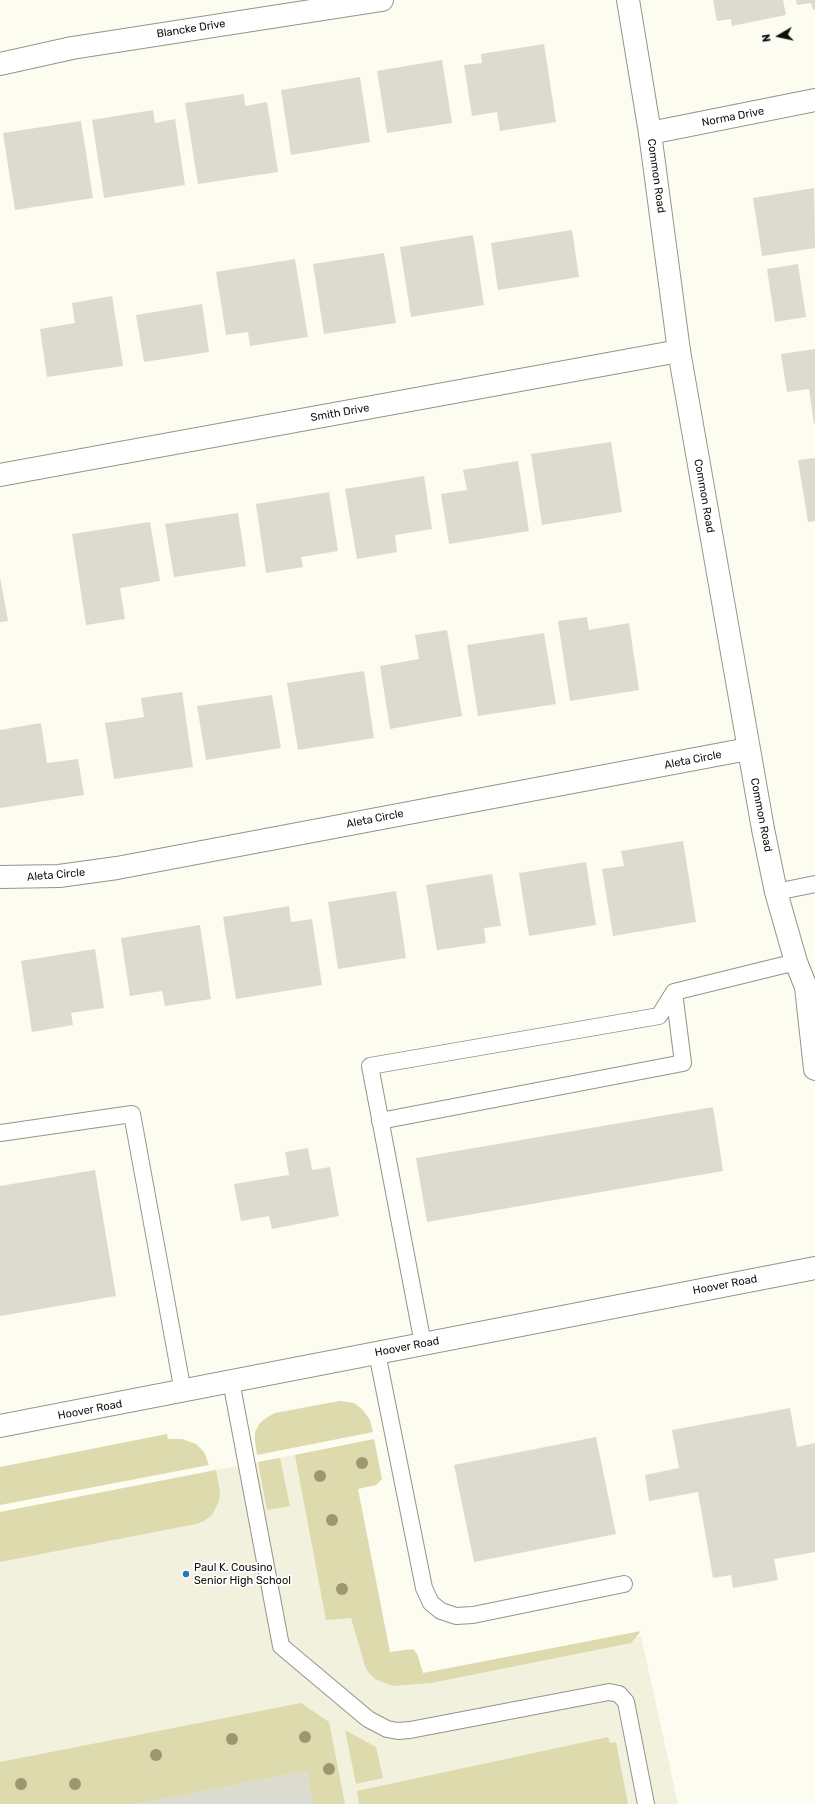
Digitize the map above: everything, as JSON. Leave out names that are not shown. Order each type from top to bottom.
[{"type":"street","name":"Blancke Drive","points":[[0,64],[72,48],[382,0]]},
{"type":"street","name":"Common Road","points":[[628,0],[650,133],[680,351],[748,749],[776,892],[796,962],[810,994],[815,1070]]},
{"type":"street","name":"Norma Drive","points":[[650,133],[815,100]]},
{"type":"street","name":"Smith Drive","points":[[0,475],[680,351]]},
{"type":"street","name":"Aleta Circle","points":[[0,877],[59,876],[117,868],[748,749]]},
{"type":"street","name":"Hoover Road","points":[[0,1426],[183,1392],[231,1381],[815,1268]]},
{"type":"lane","points":[[776,892],[815,884]]},
{"type":"lane","points":[[423,1344],[370,1066],[659,1016],[674,992],[796,962]]},
{"type":"lane","points":[[380,1121],[683,1063],[674,992]]},
{"type":"lane","points":[[0,1133],[132,1114],[183,1392]]},
{"type":"lane","points":[[377,1353],[424,1588],[431,1603],[441,1611],[456,1616],[473,1615],[624,1584]]},
{"type":"lane","points":[[231,1381],[281,1646],[368,1719],[387,1729],[398,1731],[609,1692],[619,1694],[626,1702],[646,1804]]},
{"type":"shaded area","points":[[339,1401],[354,1403],[363,1410],[370,1420],[373,1432],[257,1455],[255,1432],[259,1424],[266,1418],[275,1413]]},
{"type":"shaded area","points":[[167,1434],[168,1439],[182,1439],[196,1444],[204,1452],[209,1465],[0,1505],[0,1467]]},
{"type":"shaded area","points":[[374,1439],[382,1479],[376,1485],[358,1489],[390,1652],[413,1649],[417,1654],[423,1673],[641,1631],[631,1643],[431,1683],[393,1686],[375,1679],[365,1666],[351,1618],[326,1620],[295,1455]]},
{"type":"shaded area","name":"Paul K. Cousino Senior High School","points":[[346,1445],[394,1683],[641,1636],[678,1804],[0,1804],[0,1512]]},
{"type":"shaded area","points":[[280,1458],[290,1506],[267,1510],[258,1462]]},
{"type":"shaded area","points":[[216,1470],[220,1492],[219,1501],[212,1515],[204,1521],[196,1524],[0,1562],[0,1512]]},
{"type":"shaded area","points":[[301,1703],[329,1722],[345,1804],[313,1804],[306,1771],[136,1804],[0,1804],[0,1762]]},
{"type":"shaded area","points":[[345,1730],[376,1747],[383,1778],[356,1784]]},
{"type":"shaded area","points":[[608,1737],[610,1743],[616,1742],[628,1804],[359,1804],[357,1791]]},
{"type":"building","points":[[713,0],[783,0],[786,15],[732,26],[731,19],[717,21]]},
{"type":"building","points":[[796,0],[815,0],[815,9],[813,10],[811,3],[797,5]]},
{"type":"building","points":[[544,44],[556,122],[500,131],[497,112],[472,116],[464,65],[482,63],[481,54]]},
{"type":"building","points":[[442,60],[452,123],[387,133],[377,71]]},
{"type":"building","points":[[360,77],[370,142],[291,155],[281,90]]},
{"type":"building","points":[[244,94],[245,106],[267,102],[278,172],[198,184],[185,103]]},
{"type":"building","points":[[153,110],[155,123],[175,119],[185,185],[104,198],[92,120]]},
{"type":"building","points":[[81,121],[93,198],[15,210],[3,133]]},
{"type":"building","points":[[814,188],[815,248],[762,256],[753,198]]},
{"type":"building","points":[[572,230],[579,277],[498,290],[491,243]]},
{"type":"building","points":[[473,235],[484,305],[411,317],[400,247]]},
{"type":"building","points":[[384,253],[396,323],[324,334],[313,264]]},
{"type":"building","points":[[295,259],[308,337],[250,346],[248,332],[226,335],[216,272]]},
{"type":"building","points":[[798,264],[806,317],[775,322],[767,269]]},
{"type":"building","points":[[112,296],[123,366],[47,377],[40,329],[75,323],[72,303]]},
{"type":"building","points":[[202,304],[209,352],[144,362],[136,315]]},
{"type":"building","points":[[815,349],[814,424],[809,389],[787,392],[781,354]]},
{"type":"building","points":[[611,442],[622,512],[542,525],[531,454]]},
{"type":"building","points":[[815,458],[815,521],[808,522],[798,460]]},
{"type":"building","points":[[518,461],[529,531],[449,544],[441,494],[467,490],[463,470]]},
{"type":"building","points":[[424,476],[432,529],[395,535],[397,552],[357,559],[345,489]]},
{"type":"building","points":[[329,492],[338,551],[301,557],[303,567],[266,573],[256,504]]},
{"type":"building","points":[[238,513],[246,566],[174,577],[165,524]]},
{"type":"building","points":[[150,522],[160,581],[120,588],[125,619],[86,625],[72,534]]},
{"type":"building","points":[[0,577],[8,621],[0,622]]},
{"type":"building","points":[[587,617],[589,630],[629,623],[639,690],[570,701],[558,621]]},
{"type":"building","points":[[447,630],[462,716],[390,729],[380,666],[419,659],[415,635]]},
{"type":"building","points":[[544,633],[556,704],[478,716],[467,645]]},
{"type":"building","points":[[364,671],[374,738],[298,750],[287,683]]},
{"type":"building","points":[[182,692],[193,767],[114,779],[105,723],[144,717],[141,698]]},
{"type":"building","points":[[272,695],[281,748],[206,760],[197,706]]},
{"type":"building","points":[[41,723],[47,763],[78,759],[84,795],[0,808],[0,730]]},
{"type":"building","points":[[683,841],[696,922],[613,936],[602,869],[624,866],[621,851]]},
{"type":"building","points":[[586,862],[596,925],[529,936],[519,873]]},
{"type":"building","points":[[492,874],[501,926],[484,928],[486,943],[437,950],[426,885]]},
{"type":"building","points":[[396,891],[406,958],[338,969],[328,902]]},
{"type":"building","points":[[289,906],[291,922],[312,919],[322,985],[236,999],[223,917]]},
{"type":"building","points":[[200,925],[211,999],[165,1006],[162,991],[130,996],[121,938]]},
{"type":"building","points":[[95,949],[104,1008],[71,1013],[73,1025],[32,1032],[21,961]]},
{"type":"building","points":[[713,1107],[723,1171],[427,1222],[416,1158]]},
{"type":"building","points":[[308,1148],[312,1170],[330,1167],[339,1216],[272,1229],[269,1216],[241,1221],[234,1184],[289,1175],[285,1152]]},
{"type":"building","points":[[95,1170],[116,1296],[0,1316],[0,1186]]},
{"type":"building","points":[[790,1408],[797,1447],[815,1443],[815,1552],[774,1559],[778,1580],[733,1588],[731,1575],[713,1578],[698,1492],[649,1501],[645,1475],[679,1468],[672,1430]]},
{"type":"building","points":[[596,1437],[616,1534],[474,1562],[454,1465]]},
{"type":"building","points":[[306,1771],[313,1804],[140,1803]]},
{"type":"place","name":"Paul K. Cousino Senior High School","points":[[186,1574]]}]
